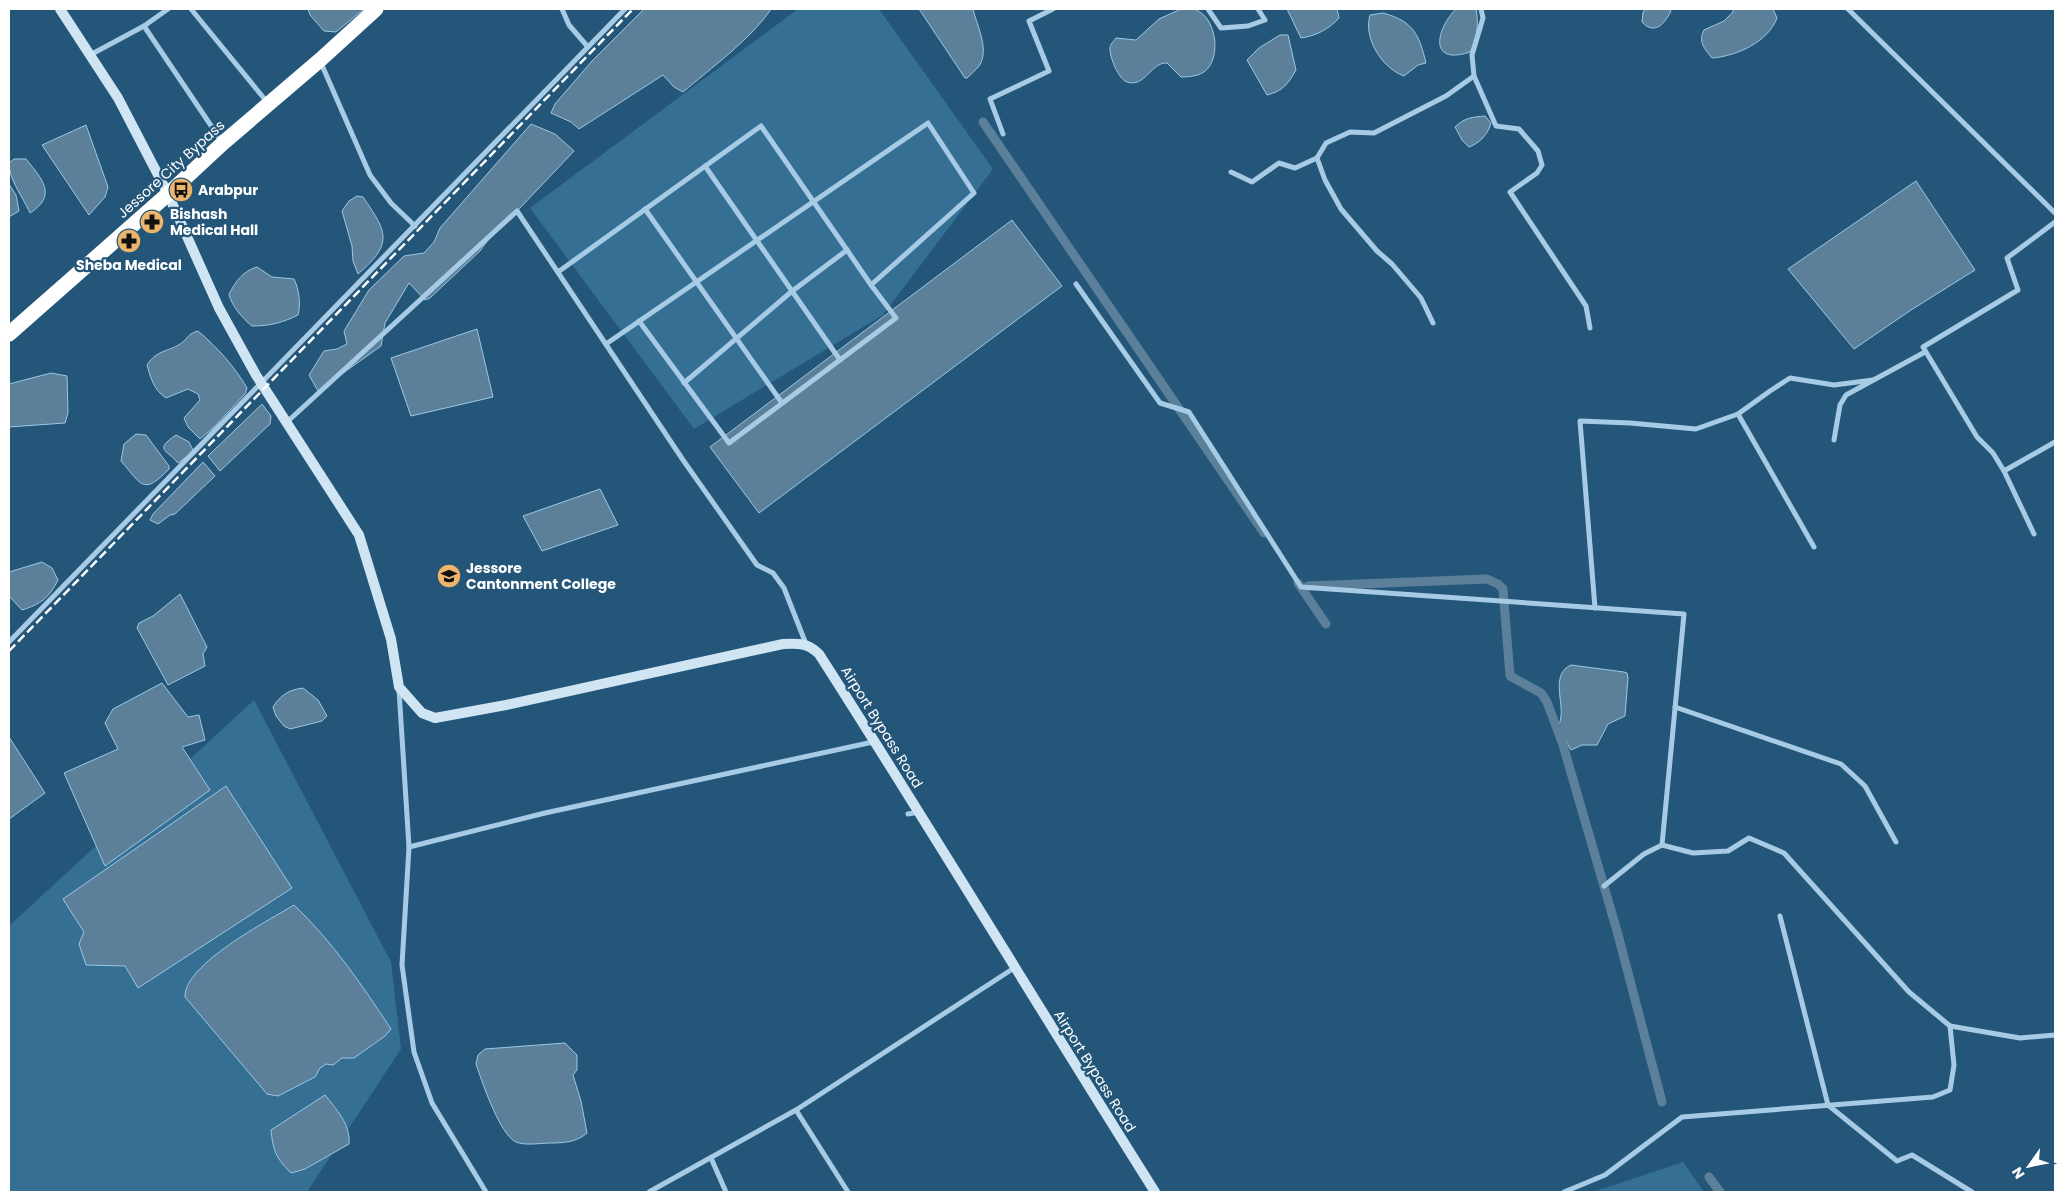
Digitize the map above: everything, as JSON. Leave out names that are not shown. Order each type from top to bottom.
[{"type":"highway","name":"Jessore City Bypass","points":[[9,334],[168,194],[222,143],[320,60],[376,9]]},
{"type":"street","points":[[60,9],[118,98],[168,194],[219,308],[261,382],[359,535],[391,640],[399,687],[409,847],[402,965],[414,1052],[432,1103],[486,1192]]},
{"type":"street","points":[[90,55],[144,26],[168,9]]},
{"type":"street","points":[[191,9],[268,105]]},
{"type":"street","points":[[562,9],[569,25],[588,47]]},
{"type":"street","points":[[9,642],[625,9]]},
{"type":"street","points":[[1003,134],[990,99],[1049,71],[1029,21],[1053,9]]},
{"type":"street","points":[[1208,9],[1221,28],[1248,26],[1265,20],[1258,9]]},
{"type":"street","points":[[1481,9],[1483,18],[1472,55],[1474,76],[1496,126],[1519,128],[1538,151],[1542,165],[1537,173],[1510,192],[1586,306],[1590,328]]},
{"type":"street","points":[[1848,9],[2055,213]]},
{"type":"street","points":[[144,26],[222,143]]},
{"type":"street","points":[[320,60],[370,175],[391,204],[414,226]]},
{"type":"street","points":[[1232,172],[1252,182],[1279,163],[1294,168],[1316,158],[1326,143],[1350,132],[1374,133],[1446,96],[1474,76]]},
{"type":"street","points":[[606,344],[928,123],[974,193],[871,285]]},
{"type":"street","points":[[558,272],[760,126],[896,318],[728,443],[639,321]]},
{"type":"street","points":[[1316,158],[1325,180],[1342,209],[1377,251],[1392,264],[1421,298],[1433,323]]},
{"type":"street","points":[[706,166],[758,240],[791,292],[840,360]]},
{"type":"street","points":[[646,209],[782,403]]},
{"type":"street","points":[[287,422],[517,211],[757,565],[773,573],[784,588],[807,645]]},
{"type":"street","points":[[2034,534],[2004,471],[1993,453],[1977,437],[1923,347],[2018,290],[2007,258],[2055,222]]},
{"type":"street","points":[[684,382],[791,292],[847,250]]},
{"type":"street","points":[[1076,284],[1160,403],[1189,412],[1301,587],[1684,614],[1662,845]]},
{"type":"street","points":[[1834,440],[1840,405],[1846,395],[1925,352]]},
{"type":"street","points":[[1594,608],[1580,421],[1696,429],[1738,414],[1790,378],[1834,385],[1873,380]]},
{"type":"street","points":[[1738,414],[1814,547]]},
{"type":"street","points":[[2004,471],[2055,442]]},
{"type":"street","points":[[399,687],[422,713],[435,718],[506,705],[783,644],[797,643],[807,645]]},
{"type":"street","name":"Airport Bypass Road","points":[[807,645],[819,654],[873,742],[920,812],[1014,968],[1155,1192]]},
{"type":"street","points":[[1675,707],[1841,764],[1864,786],[1896,842]]},
{"type":"street","points":[[409,847],[545,813],[873,742]]},
{"type":"street","points":[[908,814],[920,812]]},
{"type":"street","points":[[1604,886],[1644,854],[1662,845],[1693,853],[1728,851],[1749,838],[1784,853],[1909,992],[1950,1026],[2020,1038],[2055,1036]]},
{"type":"street","points":[[1780,916],[1828,1105],[1897,1161],[1912,1155],[1972,1192]]},
{"type":"street","points":[[650,1192],[796,1110],[1014,968]]},
{"type":"street","points":[[1564,1192],[1605,1174],[1682,1117],[1933,1097],[1950,1090],[1954,1064],[1950,1026]]},
{"type":"street","points":[[796,1110],[848,1192]]},
{"type":"street","points":[[711,1158],[726,1192]]},
{"type":"shaded area","points":[[308,9],[364,9],[336,32],[324,31],[310,15]]},
{"type":"shaded area","points":[[644,9],[771,9],[742,42],[683,92],[674,87],[663,75],[579,129],[571,122],[551,113],[555,104],[592,61]]},
{"type":"shaded area","points":[[798,9],[879,9],[993,169],[883,315],[694,429],[530,208]]},
{"type":"shaded area","points":[[919,9],[973,9],[982,38],[983,53],[979,66],[967,78],[965,78]]},
{"type":"shaded area","points":[[1181,9],[1191,9],[1201,13],[1212,27],[1215,47],[1214,57],[1210,65],[1204,72],[1181,77],[1167,63],[1161,64],[1139,81],[1133,83],[1124,80],[1115,67],[1111,56],[1110,48],[1116,38],[1136,40],[1159,19]]},
{"type":"shaded area","points":[[1287,9],[1337,9],[1339,18],[1322,31],[1312,36],[1301,38]]},
{"type":"shaded area","points":[[1456,9],[1476,9],[1477,20],[1476,37],[1470,52],[1457,55],[1447,54],[1442,50],[1440,43],[1444,26]]},
{"type":"shaded area","points":[[1646,9],[1669,9],[1671,11],[1663,23],[1655,28],[1651,28],[1642,22],[1643,12]]},
{"type":"shaded area","points":[[1733,9],[1773,9],[1777,18],[1773,27],[1759,41],[1741,51],[1712,58],[1704,48],[1702,34],[1704,30],[1724,21],[1733,12]]},
{"type":"shaded area","points":[[1383,13],[1393,16],[1408,25],[1421,44],[1426,63],[1418,65],[1404,76],[1388,66],[1382,59],[1376,51],[1369,33],[1370,15]]},
{"type":"shaded area","points":[[1280,35],[1288,35],[1296,70],[1285,86],[1267,95],[1247,60],[1259,48]]},
{"type":"shaded area","points":[[1485,116],[1491,123],[1488,131],[1480,141],[1469,147],[1462,140],[1455,127],[1468,118]]},
{"type":"shaded area","points":[[531,124],[555,134],[574,151],[501,228],[491,236],[480,251],[430,298],[425,300],[409,283],[385,323],[381,346],[318,391],[309,375],[324,351],[337,349],[347,344],[344,331],[369,290],[404,256],[424,253],[434,242],[440,228]]},
{"type":"shaded area","points":[[86,125],[108,187],[105,197],[89,215],[42,145]]},
{"type":"shaded area","points":[[14,159],[26,159],[42,180],[45,193],[43,200],[30,213],[11,176],[9,163]]},
{"type":"shaded area","points":[[1916,181],[1975,270],[1854,349],[1788,269]]},
{"type":"shaded area","points":[[9,184],[16,195],[19,211],[9,217]]},
{"type":"shaded area","points":[[357,196],[363,197],[371,209],[377,219],[383,237],[382,245],[377,254],[358,274],[353,261],[352,246],[342,211],[349,201]]},
{"type":"shaded area","points":[[1012,220],[1062,286],[759,513],[710,447]]},
{"type":"shaded area","points":[[257,267],[272,277],[294,279],[299,297],[298,315],[275,324],[252,326],[241,316],[232,303],[229,294],[240,277]]},
{"type":"shaded area","points":[[477,329],[493,397],[411,416],[391,358]]},
{"type":"shaded area","points":[[198,331],[225,358],[247,388],[245,394],[200,439],[188,427],[184,418],[200,400],[198,394],[188,389],[166,398],[156,388],[147,365],[159,353],[178,345],[191,334]]},
{"type":"shaded area","points":[[51,373],[67,376],[68,413],[65,423],[9,427],[9,384]]},
{"type":"shaded area","points":[[262,404],[271,416],[270,424],[220,471],[208,456]]},
{"type":"shaded area","points":[[136,434],[146,435],[169,466],[169,469],[148,485],[139,481],[121,461],[124,444]]},
{"type":"shaded area","points":[[176,435],[189,442],[193,450],[178,463],[164,449],[165,444]]},
{"type":"shaded area","points":[[203,462],[215,476],[175,514],[170,515],[158,524],[150,520],[153,514]]},
{"type":"shaded area","points":[[600,489],[618,525],[542,551],[523,516]]},
{"type":"shaded area","points":[[42,562],[52,568],[58,580],[44,600],[22,610],[9,596],[9,572]]},
{"type":"shaded area","points":[[180,594],[207,647],[203,654],[205,666],[168,685],[137,628],[139,623],[153,616]]},
{"type":"shaded area","points":[[1571,665],[1624,672],[1627,673],[1628,678],[1625,716],[1608,724],[1597,745],[1582,745],[1571,750],[1558,728],[1561,716],[1559,688],[1561,675]]},
{"type":"shaded area","points":[[162,683],[188,717],[199,715],[205,740],[182,747],[210,790],[105,866],[64,773],[118,749],[105,723],[113,709]]},
{"type":"shaded area","points":[[303,688],[318,700],[327,716],[322,721],[290,729],[284,726],[276,716],[273,707],[285,694]]},
{"type":"shaded area","points":[[254,700],[391,962],[401,1049],[307,1192],[9,1192],[9,926]]},
{"type":"shaded area","points":[[9,737],[45,793],[9,819]]},
{"type":"shaded area","points":[[226,786],[292,888],[138,988],[125,966],[86,965],[79,944],[84,932],[63,899]]},
{"type":"shaded area","points":[[294,905],[334,948],[391,1029],[385,1036],[354,1058],[342,1058],[333,1065],[326,1064],[320,1068],[315,1077],[278,1096],[267,1094],[185,997],[188,984],[212,958],[248,932]]},
{"type":"shaded area","points":[[565,1043],[577,1055],[577,1070],[573,1075],[581,1101],[587,1133],[575,1140],[565,1142],[528,1144],[516,1142],[504,1129],[492,1107],[476,1064],[478,1055],[485,1049]]},
{"type":"shaded area","points":[[325,1095],[338,1112],[348,1130],[349,1144],[305,1169],[291,1173],[276,1154],[271,1130]]},
{"type":"shaded area","points":[[1683,1162],[1704,1192],[1593,1192]]},
{"type":"waterway","points":[[983,122],[1264,533]]},
{"type":"waterway","points":[[1308,586],[1487,579],[1498,584],[1503,589],[1510,676],[1541,693],[1547,702],[1563,745],[1617,931],[1662,1102]]},
{"type":"waterway","points":[[1298,583],[1326,624]]},
{"type":"waterway","points":[[1709,1177],[1720,1192]]},
{"type":"railway","points":[[9,651],[633,9]]},
{"type":"place","name":"Arabpur","points":[[181,190]]},
{"type":"place","name":"Bishash Medical Hall","points":[[152,222]]},
{"type":"place","name":"Sheba Medical","points":[[129,241]]},
{"type":"place","name":"Jessore Cantonment College","points":[[449,576]]}]
